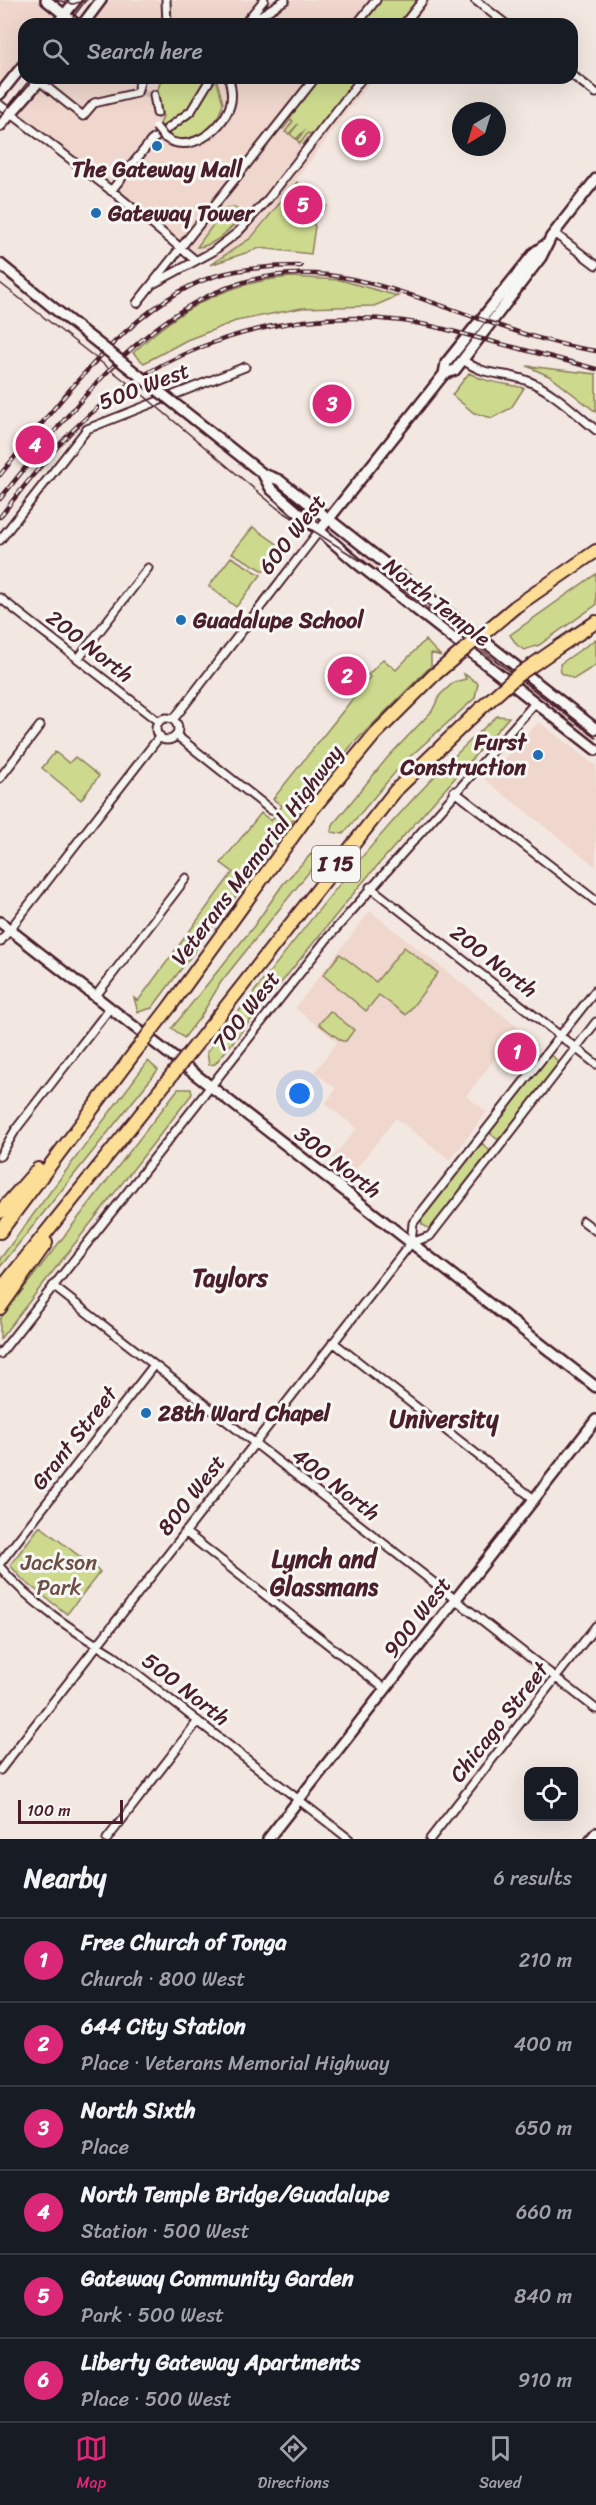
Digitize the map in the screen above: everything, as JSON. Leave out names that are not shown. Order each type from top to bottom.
[{"type":"highway","name":"Veterans Memorial Highway","points":[[0,1232],[171,1005],[311,811],[375,734],[434,675],[515,607],[596,551]]},
{"type":"highway","name":"I 15","points":[[0,1290],[396,790],[480,708],[518,675],[596,622]]},
{"type":"highway","points":[[0,1212],[92,1108]]},
{"type":"highway","points":[[0,1308],[121,1136]]},
{"type":"main road","points":[[46,0],[68,18]]},
{"type":"main road","points":[[62,18],[76,0],[92,13]]},
{"type":"main road","points":[[88,18],[101,0]]},
{"type":"main road","points":[[0,94],[18,72]]},
{"type":"main road","points":[[0,126],[39,84]]},
{"type":"main road","name":"600 West","points":[[320,530],[444,374],[446,363],[535,252],[545,245],[596,179]]},
{"type":"main road","name":"600 West","points":[[444,374],[455,370],[463,360],[541,257],[545,245]]},
{"type":"main road","name":"North Temple","points":[[0,264],[263,474],[279,480],[329,518],[596,729]]},
{"type":"main road","name":"North Temple","points":[[263,474],[271,489],[358,564],[596,750]]},
{"type":"main road","name":"300 North","points":[[0,922],[596,1387]]},
{"type":"main road","name":"900 West","points":[[268,1839],[596,1420]]},
{"type":"main road","points":[[591,1839],[596,1833]]},
{"type":"street","points":[[166,0],[167,18]]},
{"type":"street","points":[[250,18],[264,0]]},
{"type":"street","points":[[257,18],[285,0]]},
{"type":"street","points":[[362,18],[376,0]]},
{"type":"street","points":[[409,18],[423,0]]},
{"type":"street","points":[[475,0],[498,18]]},
{"type":"street","points":[[265,18],[272,10]]},
{"type":"street","points":[[578,80],[596,93]]},
{"type":"street","points":[[46,84],[83,116],[94,103],[139,93],[140,84]]},
{"type":"street","points":[[111,191],[151,141],[195,107],[208,84]]},
{"type":"street","points":[[156,127],[164,137],[172,142],[184,144],[210,135],[229,107],[232,92],[230,84]]},
{"type":"street","points":[[137,303],[183,248],[310,84]]},
{"type":"street","points":[[153,284],[212,252],[247,223],[357,84]]},
{"type":"street","points":[[154,95],[157,113]]},
{"type":"street","points":[[0,105],[183,248],[195,260]]},
{"type":"street","points":[[554,233],[596,265]]},
{"type":"street","points":[[463,360],[484,373],[513,376],[533,383],[596,430]]},
{"type":"street","name":"500 West","points":[[0,540],[87,429],[245,367]]},
{"type":"street","name":"600 West","points":[[173,720],[320,530]]},
{"type":"street","points":[[78,659],[148,568]]},
{"type":"street","name":"200 North","points":[[0,598],[159,722]]},
{"type":"street","name":"700 West","points":[[0,1354],[209,1086],[370,887],[535,703]]},
{"type":"street","points":[[166,718],[173,720],[178,727],[176,735],[166,739],[159,736],[157,731],[159,722],[166,718]]},
{"type":"street","points":[[0,778],[40,726]]},
{"type":"street","points":[[176,735],[271,810]]},
{"type":"street","points":[[0,942],[159,736]]},
{"type":"street","points":[[454,792],[596,902]]},
{"type":"street","points":[[95,997],[186,878]]},
{"type":"street","name":"200 North","points":[[370,887],[596,1064]]},
{"type":"street","name":"800 West","points":[[411,1243],[413,1222],[596,990]]},
{"type":"street","points":[[0,1156],[29,1112],[110,1008]]},
{"type":"street","name":"800 West","points":[[0,1770],[411,1243],[430,1236],[596,1022]]},
{"type":"street","points":[[583,1221],[596,1231]]},
{"type":"street","name":"400 North","points":[[53,1286],[596,1709]]},
{"type":"street","points":[[333,1342],[534,1499]]},
{"type":"street","name":"Grant Street","points":[[0,1563],[154,1365]]},
{"type":"street","points":[[184,1532],[385,1689]]},
{"type":"street","name":"500 North","points":[[0,1567],[22,1590],[198,1721],[349,1839]]},
{"type":"street","name":"Chicago Street","points":[[430,1839],[596,1626]]},
{"type":"street","points":[[107,1839],[198,1721]]},
{"type":"shaded area","points":[[0,0],[41,0],[54,11],[55,18],[18,18],[18,64],[0,87]]},
{"type":"shaded area","points":[[106,0],[431,0],[418,18],[92,18]]},
{"type":"shaded area","name":"The Gateway Mall","points":[[39,84],[368,84],[278,204],[244,244],[218,260],[189,253],[28,130],[18,110]]},
{"type":"shaded area","points":[[350,550],[374,562],[596,733],[596,746],[401,595]]},
{"type":"shaded area","points":[[539,722],[596,766],[596,867],[484,779]]},
{"type":"shaded area","points":[[370,911],[519,1028],[466,1096],[487,1112],[450,1160],[396,1118],[352,1174],[332,1158],[357,1128],[325,1104],[336,1089],[315,1072],[337,1042],[295,1008]]},
{"type":"green space","points":[[380,0],[420,0],[406,18],[366,18]]},
{"type":"green space","points":[[160,84],[218,84],[223,103],[218,117],[207,129],[193,137],[170,138],[159,127],[163,116],[157,97]]},
{"type":"green space","points":[[314,84],[354,84],[305,148],[303,145],[311,134],[308,133],[300,144],[297,140],[305,130],[296,139],[290,134],[298,124],[289,134],[285,132],[293,121],[291,119],[283,129],[280,128]]},
{"type":"green space","points":[[297,182],[327,206],[313,224],[315,226],[311,254],[260,248],[210,265],[251,238]]},
{"type":"green space","points":[[234,207],[239,211],[240,219],[215,241],[197,247],[225,208]]},
{"type":"green space","points":[[291,277],[340,280],[398,296],[374,306],[302,308],[236,321],[187,340],[144,363],[133,353],[168,323],[205,300],[246,285]]},
{"type":"green space","points":[[527,366],[596,374],[596,412],[551,377]]},
{"type":"green space","points":[[469,373],[489,381],[524,388],[511,408],[492,418],[474,413],[452,395]]},
{"type":"green space","points":[[253,527],[283,548],[264,571],[232,553]]},
{"type":"green space","points":[[231,557],[261,575],[236,607],[209,586]]},
{"type":"green space","points":[[596,574],[596,605],[539,645],[524,650],[517,645],[510,635]]},
{"type":"green space","points":[[596,639],[596,665],[574,679],[561,673],[560,664]]},
{"type":"green space","points":[[425,640],[441,656],[431,653],[431,666],[351,746],[316,789],[152,1008],[138,1012],[134,998],[138,1001],[233,872],[221,863],[261,813],[271,821],[282,806],[273,799],[370,677],[368,675],[383,659],[396,670]]},
{"type":"green space","points":[[464,674],[478,683],[475,698],[403,763],[343,834],[331,832],[334,823],[388,757],[432,711],[440,695],[454,682],[466,679]]},
{"type":"green space","points":[[497,716],[509,717],[362,883],[215,1064],[209,1065],[207,1052],[345,878],[418,794]]},
{"type":"green space","points":[[55,752],[69,763],[75,757],[99,776],[81,800],[42,768]]},
{"type":"green space","points":[[311,854],[317,862],[221,982],[201,1016],[184,1038],[172,1028],[254,926],[283,884]]},
{"type":"green space","points":[[404,947],[438,973],[406,1015],[379,995],[366,1011],[323,975],[340,954],[376,982]]},
{"type":"green space","points":[[330,1011],[354,1030],[346,1041],[342,1041],[319,1024]]},
{"type":"green space","points":[[552,1055],[560,1064],[501,1139],[497,1139],[491,1134],[490,1129],[548,1056]]},
{"type":"green space","points":[[148,1061],[158,1070],[0,1267],[0,1259]]},
{"type":"green space","points":[[178,1089],[191,1089],[192,1094],[0,1339],[0,1319]]},
{"type":"green space","points":[[483,1144],[491,1152],[433,1228],[422,1224],[421,1218],[478,1146]]},
{"type":"green space","name":"Jackson Park","points":[[40,1526],[100,1572],[67,1614],[23,1580],[10,1565]]},
{"type":"tunnel","points":[[142,93],[154,95]]},
{"type":"tram line","points":[[57,0],[73,4],[87,0]]},
{"type":"tram line","points":[[72,18],[86,0]]},
{"type":"tram line","points":[[0,117],[26,84]]},
{"type":"tram line","points":[[0,283],[143,395],[277,508],[391,580],[596,738]]},
{"type":"railway","points":[[0,475],[96,360],[153,309],[183,290],[215,276],[258,268],[301,266]]},
{"type":"railway","points":[[0,499],[70,413],[108,371],[149,334],[193,304],[241,283],[294,274],[352,279],[413,296],[534,337],[596,351]]},
{"type":"railway","points":[[0,517],[63,440],[107,400],[144,375],[184,354],[226,338],[269,327],[313,320],[358,318],[403,321],[440,328],[596,369]]},
{"type":"place","name":"Liberty Gateway Apartments","points":[[361,138]]},
{"type":"place","name":"The Gateway Mall","points":[[157,146]]},
{"type":"place","name":"Gateway Community Garden","points":[[303,205]]},
{"type":"place","name":"Gateway Tower","points":[[96,213]]},
{"type":"place","name":"North Sixth","points":[[332,404]]},
{"type":"place","name":"North Temple Bridge/Guadalupe","points":[[35,445]]},
{"type":"place","name":"Guadalupe School","points":[[181,620]]},
{"type":"place","name":"644 City Station","points":[[347,676]]},
{"type":"place","name":"Furst Construction","points":[[538,755]]},
{"type":"place","name":"Free Church of Tonga","points":[[517,1052]]},
{"type":"place","name":"28th Ward Chapel","points":[[146,1413]]},
{"type":"district","name":"Taylors","points":[[230,1278]]},
{"type":"district","name":"University","points":[[444,1419]]},
{"type":"district","name":"Lynch and Glassmans","points":[[324,1573]]}]
